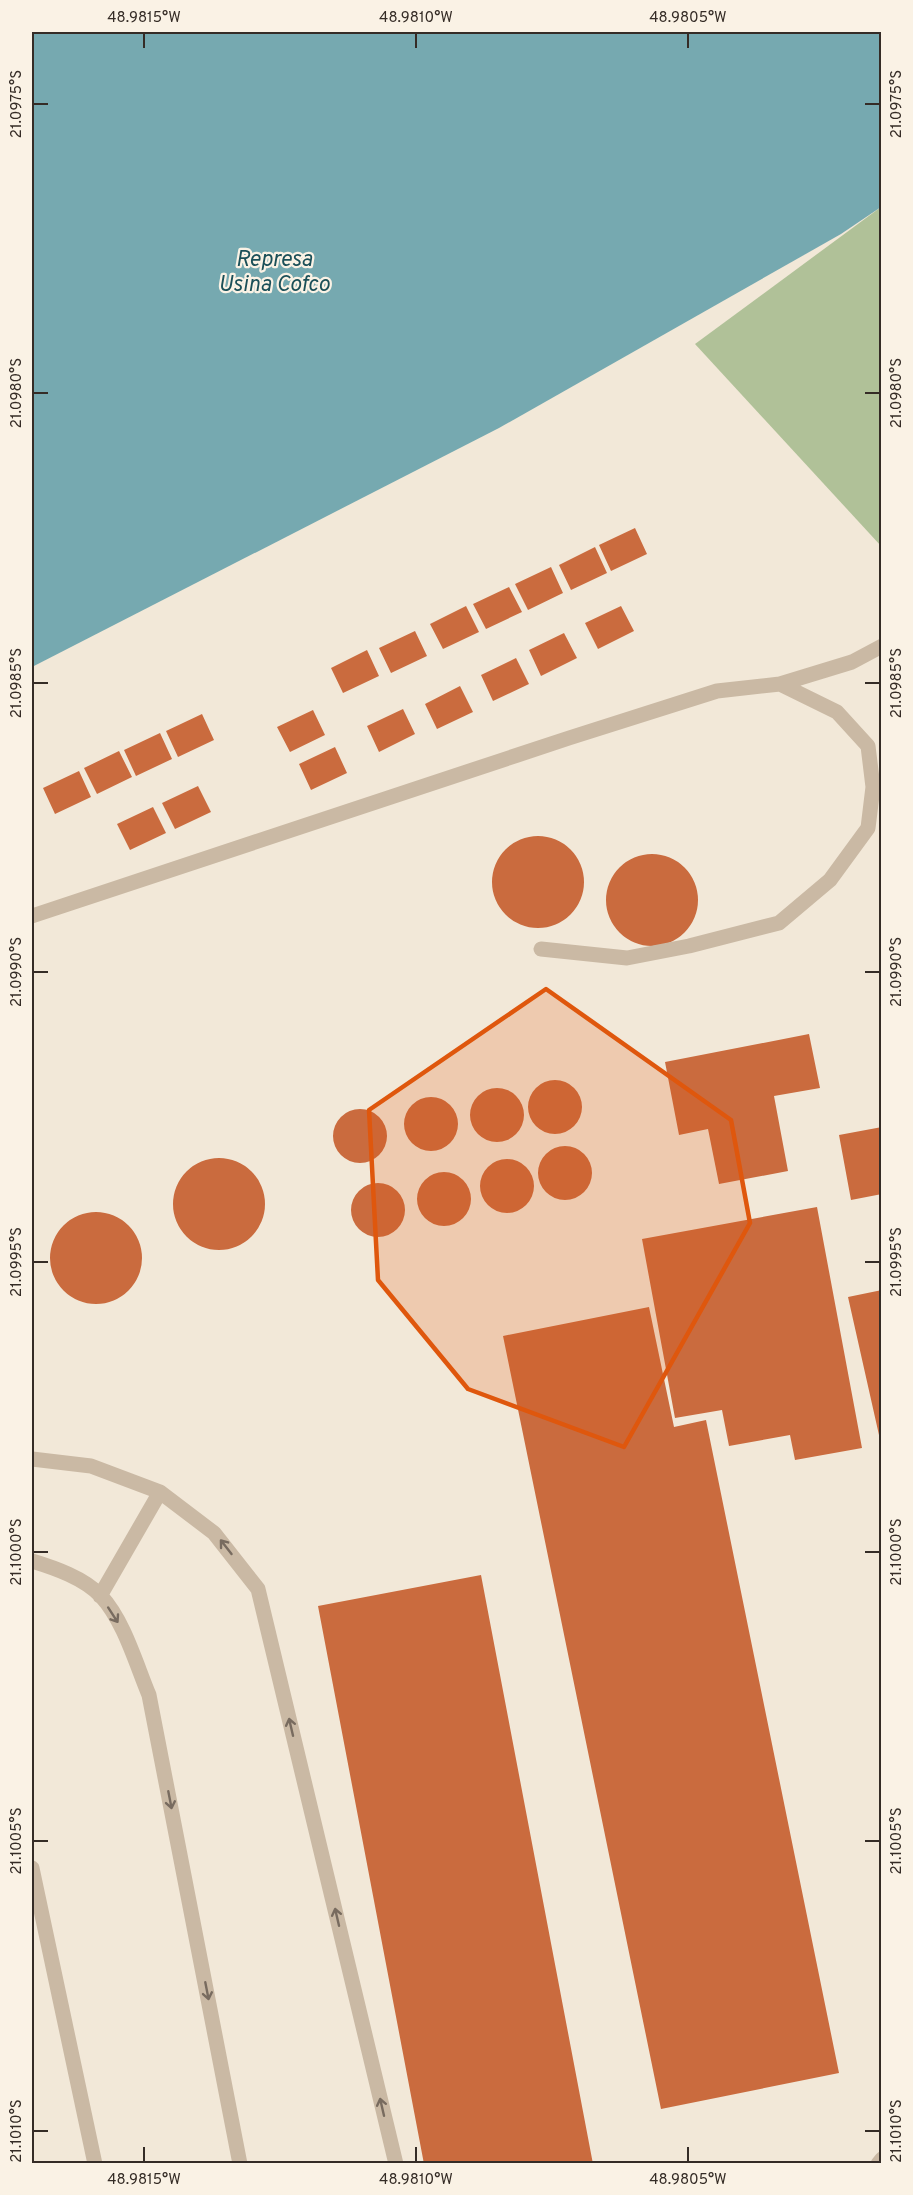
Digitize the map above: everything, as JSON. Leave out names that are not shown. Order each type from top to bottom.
[{"type":"lane","points":[[32,916],[558,741],[717,692],[780,684],[852,662],[882,646]]},
{"type":"lane","points":[[541,949],[627,958],[689,946],[779,923],[830,880],[868,828],[873,787],[868,747],[837,712],[780,684]]},
{"type":"lane","points":[[32,1459],[91,1466],[160,1492],[214,1533],[258,1589],[396,2163]]},
{"type":"lane","points":[[100,1596],[160,1492]]},
{"type":"lane","points":[[32,1561],[57,1568],[100,1596],[120,1626],[149,1695],[240,2163]]},
{"type":"lane","points":[[32,1868],[95,2163]]},
{"type":"lane","points":[[878,2163],[882,2159]]},
{"type":"highlighted area","points":[[546,989],[731,1120],[750,1223],[624,1447],[468,1389],[378,1280],[369,1110]]},
{"type":"green space","points":[[881,207],[881,546],[695,344]]},
{"type":"water","name":"Represa Usina Cofco","points":[[32,32],[881,32],[881,207],[841,234],[499,428],[32,667]]},
{"type":"building","points":[[635,528],[647,554],[611,571],[599,545]]},
{"type":"building","points":[[595,547],[607,573],[571,590],[559,565]]},
{"type":"building","points":[[551,567],[563,593],[528,610],[515,584]]},
{"type":"building","points":[[509,587],[522,612],[486,629],[473,604]]},
{"type":"building","points":[[466,606],[479,632],[443,649],[430,624]]},
{"type":"building","points":[[621,606],[634,631],[598,649],[585,623]]},
{"type":"building","points":[[415,631],[427,656],[391,673],[379,648]]},
{"type":"building","points":[[564,633],[577,658],[541,676],[529,650]]},
{"type":"building","points":[[367,650],[379,676],[343,693],[331,668]]},
{"type":"building","points":[[516,658],[529,684],[493,701],[481,675]]},
{"type":"building","points":[[460,686],[473,712],[437,729],[425,704]]},
{"type":"building","points":[[403,709],[415,734],[379,752],[367,726]]},
{"type":"building","points":[[313,710],[325,735],[290,752],[277,727]]},
{"type":"building","points":[[202,714],[214,740],[178,757],[166,731]]},
{"type":"building","points":[[160,733],[172,759],[136,776],[124,750]]},
{"type":"building","points":[[335,747],[347,773],[311,790],[299,764]]},
{"type":"building","points":[[119,751],[132,777],[97,794],[84,768]]},
{"type":"building","points":[[79,771],[91,797],[55,814],[43,788]]},
{"type":"building","points":[[198,786],[211,812],[175,829],[162,803]]},
{"type":"building","points":[[153,807],[166,833],[130,850],[117,824]]},
{"type":"building","points":[[538,836],[556,840],[570,850],[580,864],[584,882],[580,900],[570,914],[556,924],[538,928],[520,924],[506,914],[496,900],[492,882],[496,864],[506,850],[520,840]]},
{"type":"building","points":[[652,854],[669,858],[684,868],[694,883],[698,900],[694,917],[684,932],[669,942],[652,946],[635,942],[620,932],[610,917],[606,900],[610,883],[620,868],[635,858]]},
{"type":"building","points":[[809,1034],[820,1088],[774,1096],[788,1171],[719,1184],[708,1129],[679,1135],[665,1062]]},
{"type":"building","points":[[550,1080],[560,1080],[574,1088],[580,1097],[582,1107],[580,1117],[574,1126],[560,1134],[550,1134],[533,1122],[528,1112],[528,1102],[540,1085]]},
{"type":"building","points":[[492,1088],[502,1088],[516,1096],[522,1105],[524,1115],[522,1125],[516,1134],[502,1142],[492,1142],[475,1130],[470,1120],[470,1110],[482,1093]]},
{"type":"building","points":[[431,1097],[441,1099],[450,1105],[456,1114],[458,1124],[456,1134],[450,1143],[441,1149],[431,1151],[421,1149],[412,1143],[406,1134],[404,1124],[406,1114],[412,1105],[421,1099]]},
{"type":"building","points":[[355,1109],[365,1109],[375,1113],[383,1121],[387,1136],[383,1151],[375,1159],[365,1163],[355,1163],[345,1159],[337,1151],[333,1141],[333,1131],[337,1121],[345,1113]]},
{"type":"building","points":[[882,1127],[882,1194],[851,1200],[839,1135]]},
{"type":"building","points":[[565,1146],[575,1148],[584,1154],[590,1163],[592,1173],[590,1183],[584,1192],[575,1198],[565,1200],[555,1198],[546,1192],[540,1183],[538,1173],[540,1163],[546,1154],[555,1148]]},
{"type":"building","points":[[219,1158],[236,1162],[251,1172],[261,1187],[265,1204],[261,1221],[251,1236],[236,1246],[219,1250],[202,1246],[187,1236],[177,1221],[173,1204],[177,1187],[187,1172],[202,1162]]},
{"type":"building","points":[[502,1159],[512,1159],[522,1163],[530,1171],[534,1186],[530,1201],[522,1209],[512,1213],[502,1213],[492,1209],[484,1201],[480,1191],[480,1181],[484,1171],[492,1163]]},
{"type":"building","points":[[439,1172],[449,1172],[459,1176],[467,1184],[471,1199],[467,1214],[459,1222],[449,1226],[439,1226],[429,1222],[421,1214],[417,1204],[417,1194],[421,1184],[429,1176]]},
{"type":"building","points":[[373,1183],[383,1183],[397,1191],[403,1200],[405,1210],[403,1220],[397,1229],[383,1237],[373,1237],[356,1225],[351,1215],[351,1205],[363,1188]]},
{"type":"building","points":[[817,1207],[862,1448],[795,1460],[790,1435],[729,1446],[722,1410],[675,1418],[642,1239]]},
{"type":"building","points":[[96,1212],[114,1216],[128,1226],[138,1240],[142,1258],[138,1276],[128,1290],[114,1300],[96,1304],[78,1300],[64,1290],[54,1276],[50,1258],[54,1240],[64,1226],[78,1216]]},
{"type":"building","points":[[882,1290],[882,1444],[881,1444],[848,1297]]},
{"type":"building","points":[[649,1307],[674,1427],[706,1420],[839,2073],[661,2109],[503,1336]]},
{"type":"building","points":[[481,1575],[593,2164],[424,2164],[318,1606]]}]
